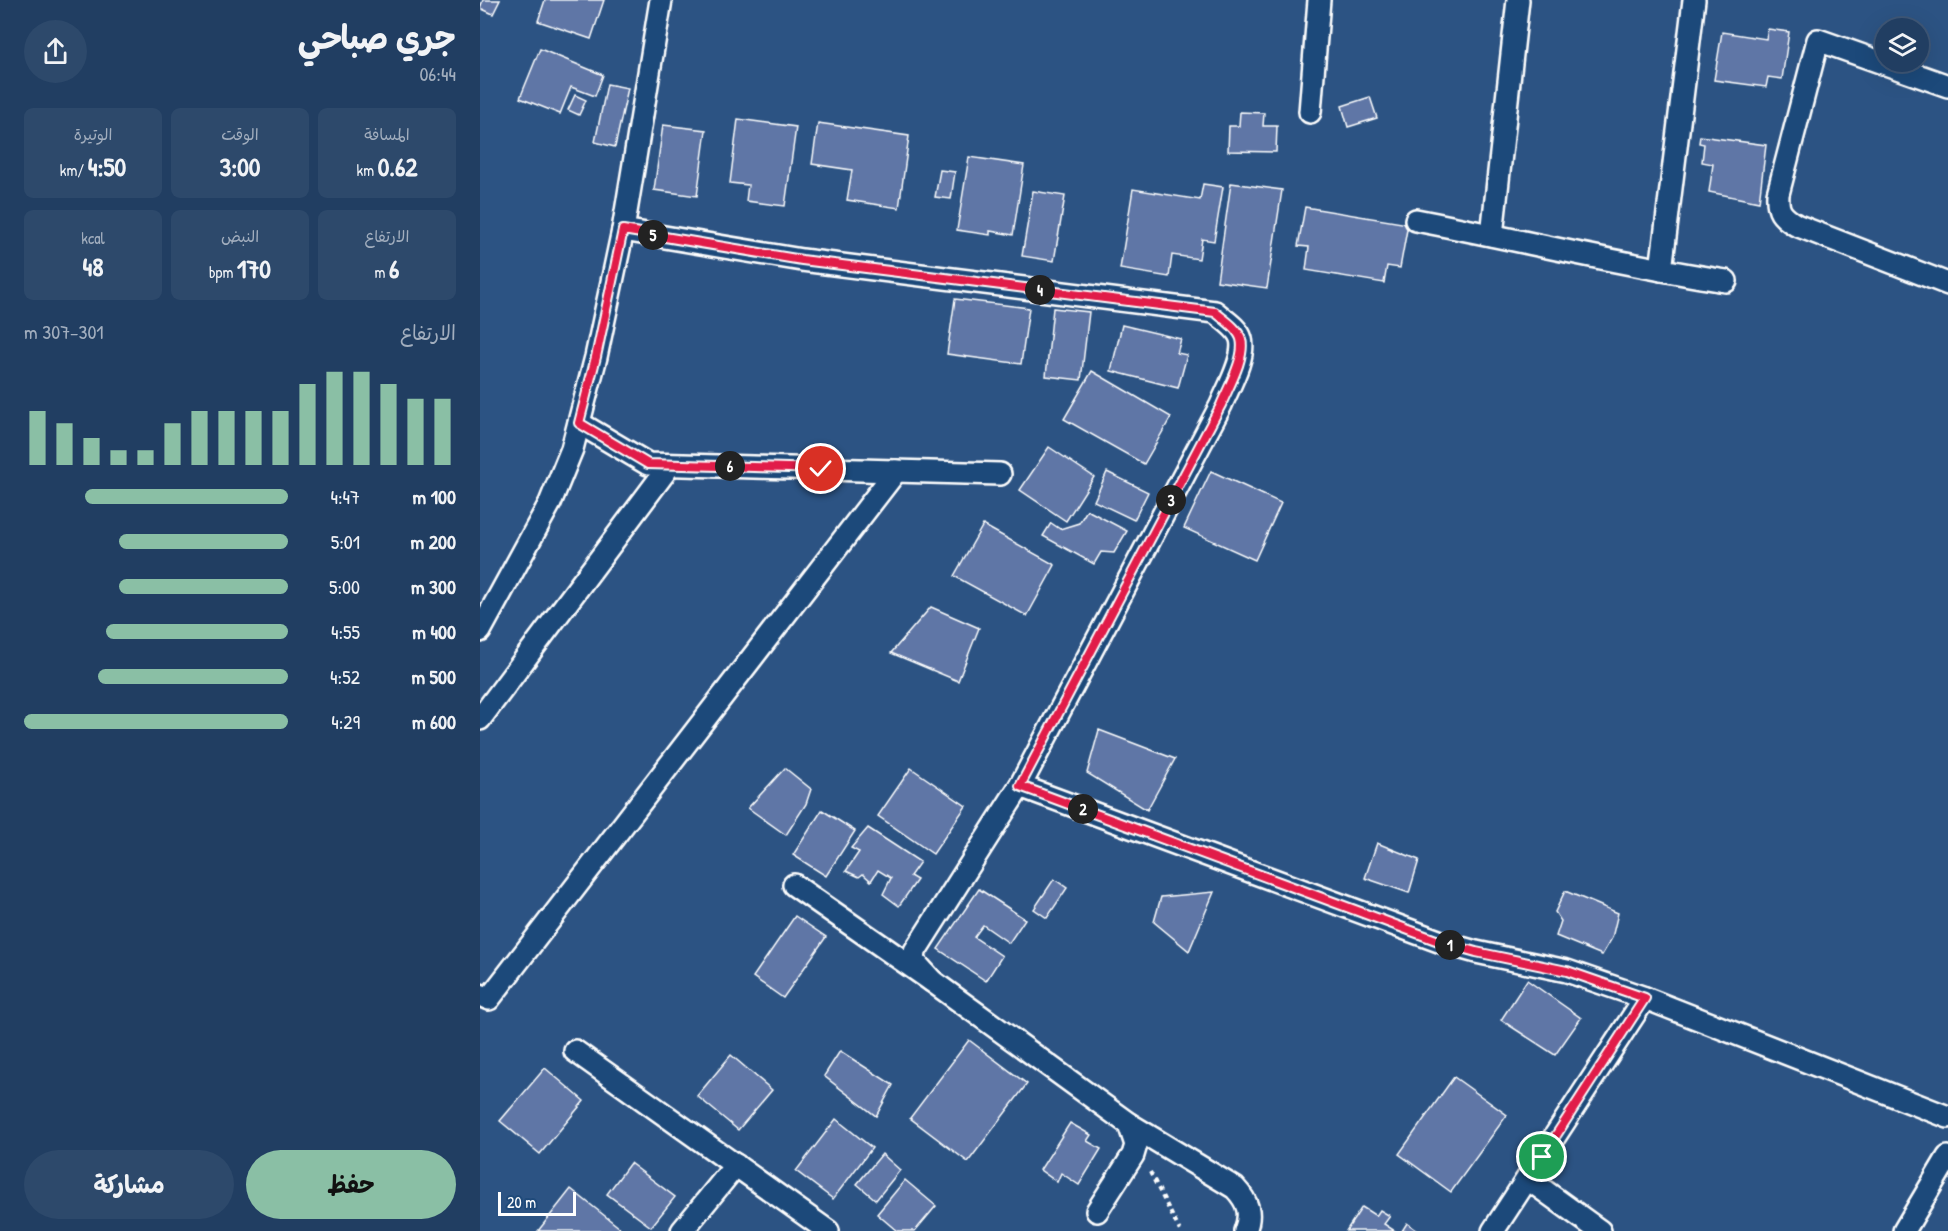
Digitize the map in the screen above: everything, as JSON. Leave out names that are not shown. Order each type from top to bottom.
[{"type":"street","points":[[480,631],[550,503],[572,449],[596,357],[623,230],[661,0]]},
{"type":"street","points":[[1310,112],[1319,0]]},
{"type":"street","points":[[1492,235],[1518,0]]},
{"type":"street","points":[[1661,270],[1694,0]]},
{"type":"street","points":[[1948,86],[1818,40],[1778,194],[1777,208],[1782,217],[1796,225],[1948,284]]},
{"type":"street","points":[[1416,220],[1576,254],[1726,280]]},
{"type":"street","points":[[623,230],[802,260],[1215,312],[1234,328],[1241,338],[1241,356],[1221,405],[1020,786],[915,951],[914,961],[932,981]]},
{"type":"street","points":[[579,423],[648,464],[1000,474]]},
{"type":"street","points":[[480,718],[670,465]]},
{"type":"street","points":[[480,995],[489,999],[896,471]]},
{"type":"street","points":[[1020,786],[1444,943],[1567,971],[1645,998],[1948,1117]]},
{"type":"street","points":[[794,885],[932,981],[1129,1124],[1235,1188],[1247,1203],[1249,1210],[1250,1217],[1245,1231]]},
{"type":"street","points":[[1493,1231],[1645,998]]},
{"type":"street","points":[[575,1051],[828,1231]]},
{"type":"street","points":[[1096,1211],[1133,1155],[1136,1145],[1129,1124]]},
{"type":"street","points":[[1904,1231],[1948,1157]]},
{"type":"street","points":[[682,1231],[736,1165]]},
{"type":"street","points":[[1528,1179],[1600,1231]]},
{"type":"path","points":[[1136,1145],[1180,1231]]},
{"type":"building","points":[[483,0],[500,0],[493,14],[480,8]]},
{"type":"building","points":[[545,0],[604,0],[591,39],[538,21]]},
{"type":"building","points":[[1768,29],[1789,32],[1782,79],[1768,77],[1766,87],[1714,80],[1722,32],[1766,39]]},
{"type":"building","points":[[540,49],[603,75],[595,96],[571,87],[560,114],[520,98]]},
{"type":"building","points":[[607,84],[628,88],[615,147],[595,142]]},
{"type":"building","points":[[575,95],[586,100],[579,115],[568,110]]},
{"type":"building","points":[[1370,97],[1377,118],[1348,127],[1342,106]]},
{"type":"building","points":[[1240,112],[1264,113],[1263,126],[1277,126],[1276,152],[1228,151],[1229,126],[1239,126]]},
{"type":"building","points":[[738,119],[796,127],[785,206],[746,201],[748,185],[730,183]]},
{"type":"building","points":[[818,123],[909,136],[899,208],[847,200],[852,170],[812,164]]},
{"type":"building","points":[[663,125],[706,130],[697,196],[654,190]]},
{"type":"building","points":[[1700,136],[1766,145],[1759,202],[1709,192],[1713,164],[1702,162],[1704,144],[1699,143]]},
{"type":"building","points":[[969,157],[1024,165],[1013,235],[990,231],[990,235],[957,230]]},
{"type":"building","points":[[940,170],[955,172],[951,199],[935,197]]},
{"type":"building","points":[[1231,183],[1282,190],[1267,288],[1217,281]]},
{"type":"building","points":[[1203,184],[1223,187],[1214,241],[1202,239],[1199,259],[1172,255],[1169,277],[1120,269],[1133,189],[1200,200]]},
{"type":"building","points":[[1033,191],[1065,196],[1054,261],[1022,256]]},
{"type":"building","points":[[1305,207],[1408,224],[1400,268],[1387,266],[1384,283],[1306,270],[1309,247],[1298,246]]},
{"type":"building","points":[[955,299],[1029,308],[1021,364],[947,354]]},
{"type":"building","points":[[1053,308],[1089,312],[1081,380],[1046,376]]},
{"type":"building","points":[[1122,325],[1181,339],[1177,353],[1187,355],[1178,388],[1111,371]]},
{"type":"building","points":[[1092,371],[1171,417],[1144,464],[1064,419]]},
{"type":"building","points":[[1049,447],[1094,477],[1066,521],[1020,490]]},
{"type":"building","points":[[1211,471],[1281,503],[1255,560],[1184,528]]},
{"type":"building","points":[[1107,472],[1148,492],[1134,520],[1094,501]]},
{"type":"building","points":[[1087,510],[1127,531],[1114,553],[1101,552],[1094,564],[1043,536],[1051,523],[1060,529],[1079,523]]},
{"type":"building","points":[[983,525],[1055,565],[1027,616],[954,576]]},
{"type":"building","points":[[931,607],[979,628],[958,681],[891,653]]},
{"type":"building","points":[[1099,730],[1175,759],[1147,810],[1087,773]]},
{"type":"building","points":[[785,768],[811,789],[806,804],[786,835],[748,808]]},
{"type":"building","points":[[911,768],[966,806],[933,854],[878,816]]},
{"type":"building","points":[[822,810],[855,831],[826,876],[793,855]]},
{"type":"building","points":[[868,828],[920,862],[910,876],[917,880],[899,906],[883,894],[891,878],[878,870],[871,881],[863,874],[859,877],[846,871],[859,852],[851,848]]},
{"type":"building","points":[[1377,843],[1419,860],[1409,893],[1365,878]]},
{"type":"building","points":[[1054,879],[1067,888],[1047,918],[1034,909]]},
{"type":"building","points":[[979,889],[1025,919],[1009,943],[983,925],[974,937],[1002,956],[986,981],[938,949]]},
{"type":"building","points":[[1565,891],[1618,913],[1612,938],[1602,955],[1556,936],[1561,921],[1555,912]]},
{"type":"building","points":[[1214,892],[1189,951],[1154,922],[1161,897]]},
{"type":"building","points":[[795,916],[826,937],[783,998],[753,977]]},
{"type":"building","points":[[1527,980],[1581,1018],[1555,1055],[1501,1020]]},
{"type":"building","points":[[969,1040],[1027,1084],[968,1162],[910,1118]]},
{"type":"building","points":[[840,1051],[893,1085],[876,1116],[824,1076]]},
{"type":"building","points":[[731,1055],[772,1090],[738,1130],[697,1096]]},
{"type":"building","points":[[545,1068],[584,1101],[540,1154],[500,1121]]},
{"type":"building","points":[[1454,1077],[1507,1115],[1451,1192],[1399,1154]]},
{"type":"building","points":[[836,1119],[872,1148],[833,1199],[796,1171]]},
{"type":"building","points":[[1070,1123],[1091,1135],[1087,1141],[1101,1149],[1079,1185],[1061,1173],[1057,1182],[1040,1170]]},
{"type":"building","points":[[882,1154],[900,1170],[876,1200],[857,1184]]},
{"type":"building","points":[[630,1163],[675,1197],[651,1227],[607,1194]]},
{"type":"building","points":[[905,1180],[936,1206],[915,1231],[897,1231],[877,1214]]},
{"type":"building","points":[[571,1189],[620,1228],[617,1231],[538,1231]]},
{"type":"building","points":[[1362,1207],[1376,1216],[1380,1210],[1390,1216],[1384,1224],[1395,1231],[1346,1231]]},
{"type":"building","points":[[1407,1223],[1418,1231],[1402,1231]]},
{"type":"route","points":[[821,469],[648,464],[579,423],[596,357],[623,230],[802,260],[1215,312],[1234,328],[1241,338],[1241,356],[1221,405],[1020,786],[1444,943],[1567,971],[1645,998],[1542,1157]]}]
